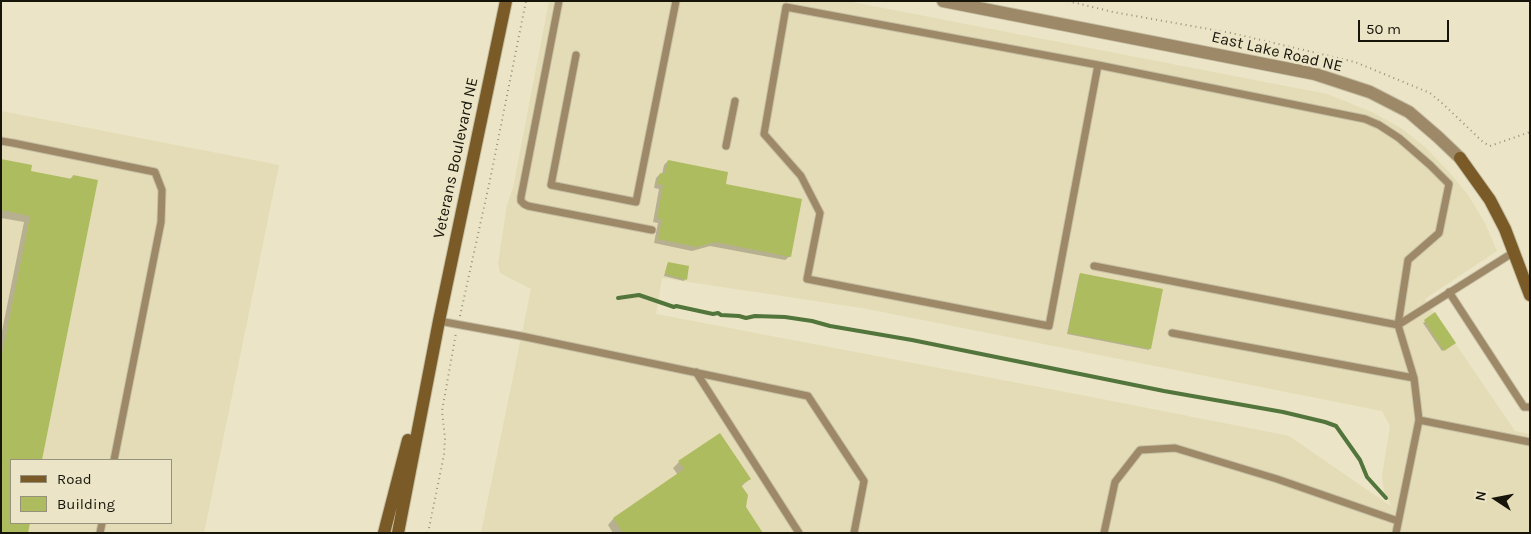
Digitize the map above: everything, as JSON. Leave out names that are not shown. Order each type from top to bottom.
[{"type":"main road","name":"Veterans Boulevard NE","points":[[398,533],[439,321],[506,1]]},
{"type":"main road","name":"East Lake Road NE","points":[[1460,158],[1490,200],[1505,229],[1530,295]]},
{"type":"main road","name":"Veterans Boulevard NE","points":[[384,533],[439,321]]},
{"type":"street","name":"East Lake Road NE","points":[[943,1],[1316,74],[1370,92],[1409,112],[1460,158]]},
{"type":"lane","points":[[558,1],[520,197],[521,201],[528,206],[652,230]]},
{"type":"lane","points":[[576,55],[551,185],[636,202],[676,1]]},
{"type":"lane","points":[[1098,65],[1049,326],[807,279],[820,213],[801,176],[764,134],[786,7],[1098,65],[1365,118],[1399,138],[1449,184],[1439,233],[1408,260],[1398,325],[1414,378],[1419,420],[1396,533]]},
{"type":"lane","points":[[726,146],[735,101]]},
{"type":"lane","points":[[1,141],[155,172],[162,190],[161,222],[114,459]]},
{"type":"lane","points":[[1094,266],[1398,325],[1514,252]]},
{"type":"lane","points":[[1449,292],[1524,407],[1530,407]]},
{"type":"lane","points":[[439,321],[808,396],[864,481],[854,533]]},
{"type":"lane","points":[[1172,333],[1414,378]]},
{"type":"lane","points":[[696,372],[800,533]]},
{"type":"lane","points":[[1419,420],[1530,442]]},
{"type":"lane","points":[[1104,533],[1114,482],[1140,450],[1175,448],[1277,478],[1398,521]]},
{"type":"path","points":[[428,533],[444,455],[445,438],[442,411],[458,325],[490,180],[526,1]]},
{"type":"shaded area","points":[[549,1],[847,1],[1327,94],[1372,112],[1401,128],[1426,148],[1468,195],[1485,223],[1497,251],[1425,299],[1515,431],[1530,434],[1530,533],[481,533],[531,289],[500,273],[498,263],[507,205],[513,188]],"holes":[[[662,278],[862,308],[1382,411],[1390,426],[1382,476],[1384,492],[1392,507],[1289,436],[656,314]]]},
{"type":"shaded area","points":[[1,111],[279,165],[204,533],[1,533]]},
{"type":"building","points":[[1,159],[32,165],[31,171],[72,179],[73,175],[98,180],[42,459],[10,459],[10,524],[30,524],[28,533],[1,533],[1,359],[30,216],[1,210]]},
{"type":"building","points":[[668,160],[728,172],[726,184],[802,199],[791,257],[715,242],[697,247],[658,239],[662,219],[657,218],[663,185],[657,184],[660,173],[665,174]]},
{"type":"building","points":[[668,262],[689,266],[687,280],[665,274]]},
{"type":"building","points":[[1080,273],[1163,289],[1151,349],[1068,333]]},
{"type":"building","points":[[1435,312],[1456,343],[1444,351],[1424,320]]},
{"type":"building","points":[[720,433],[751,479],[741,485],[748,495],[746,507],[763,533],[623,533],[613,518],[684,469],[678,461]]},
{"type":"waterway","points":[[618,298],[639,295],[674,307],[713,314],[718,313],[746,318],[755,316],[785,317],[812,321],[1164,391],[1283,412],[1325,422],[1336,426],[1360,460],[1367,477],[1386,498]]}]
